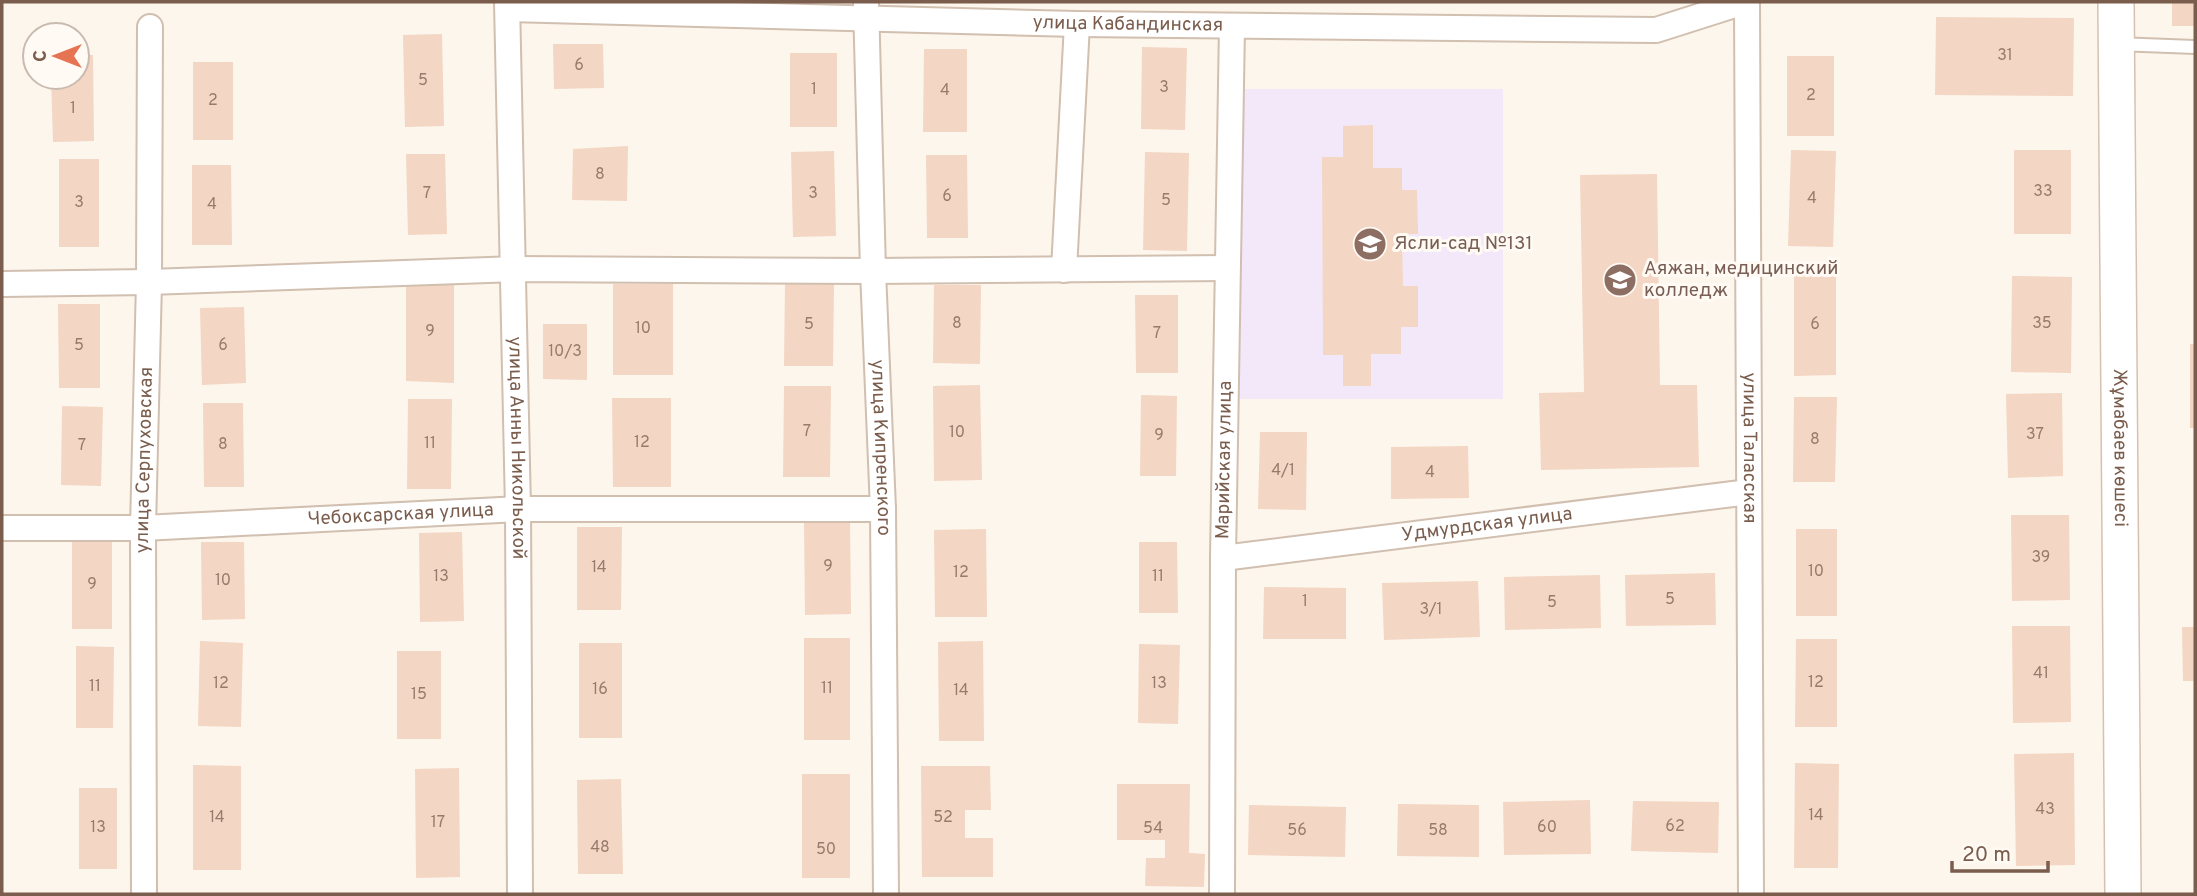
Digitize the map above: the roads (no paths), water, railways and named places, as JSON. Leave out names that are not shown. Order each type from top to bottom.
[{"type":"main road","name":"Жұмабаев көшесі","points":[[2116,2],[2123,894]]},
{"type":"street","name":"улица Кабандинская","points":[[508,6],[866,10],[1077,24],[1656,30],[1745,2]]},
{"type":"street","name":"улица Таласская","points":[[1745,2],[1751,894]]},
{"type":"street","name":"улица Анны Никольской","points":[[508,6],[518,509],[520,894]]},
{"type":"street","name":"улица Кипренского","points":[[866,10],[883,509],[886,894]]},
{"type":"street","points":[[1064,270],[1077,24]]},
{"type":"street","name":"Марийская улица","points":[[1222,894],[1223,558],[1232,26]]},
{"type":"street","name":"улица Серпуховская","points":[[144,894],[144,528],[150,27]]},
{"type":"street","points":[[2,284],[149,282],[513,269],[873,271],[1227,268]]},
{"type":"street","name":"Удмурдская улица","points":[[1223,558],[1749,492]]},
{"type":"street","name":"Чебоксарская улица","points":[[2,528],[144,528],[518,509],[883,509]]},
{"type":"lane","points":[[2117,44],[2195,47]]},
{"type":"place","name":"Ясли-сад №131","points":[[1370,244]]},
{"type":"place","name":"Аяжан, медицинский колледж","points":[[1620,280]]}]
